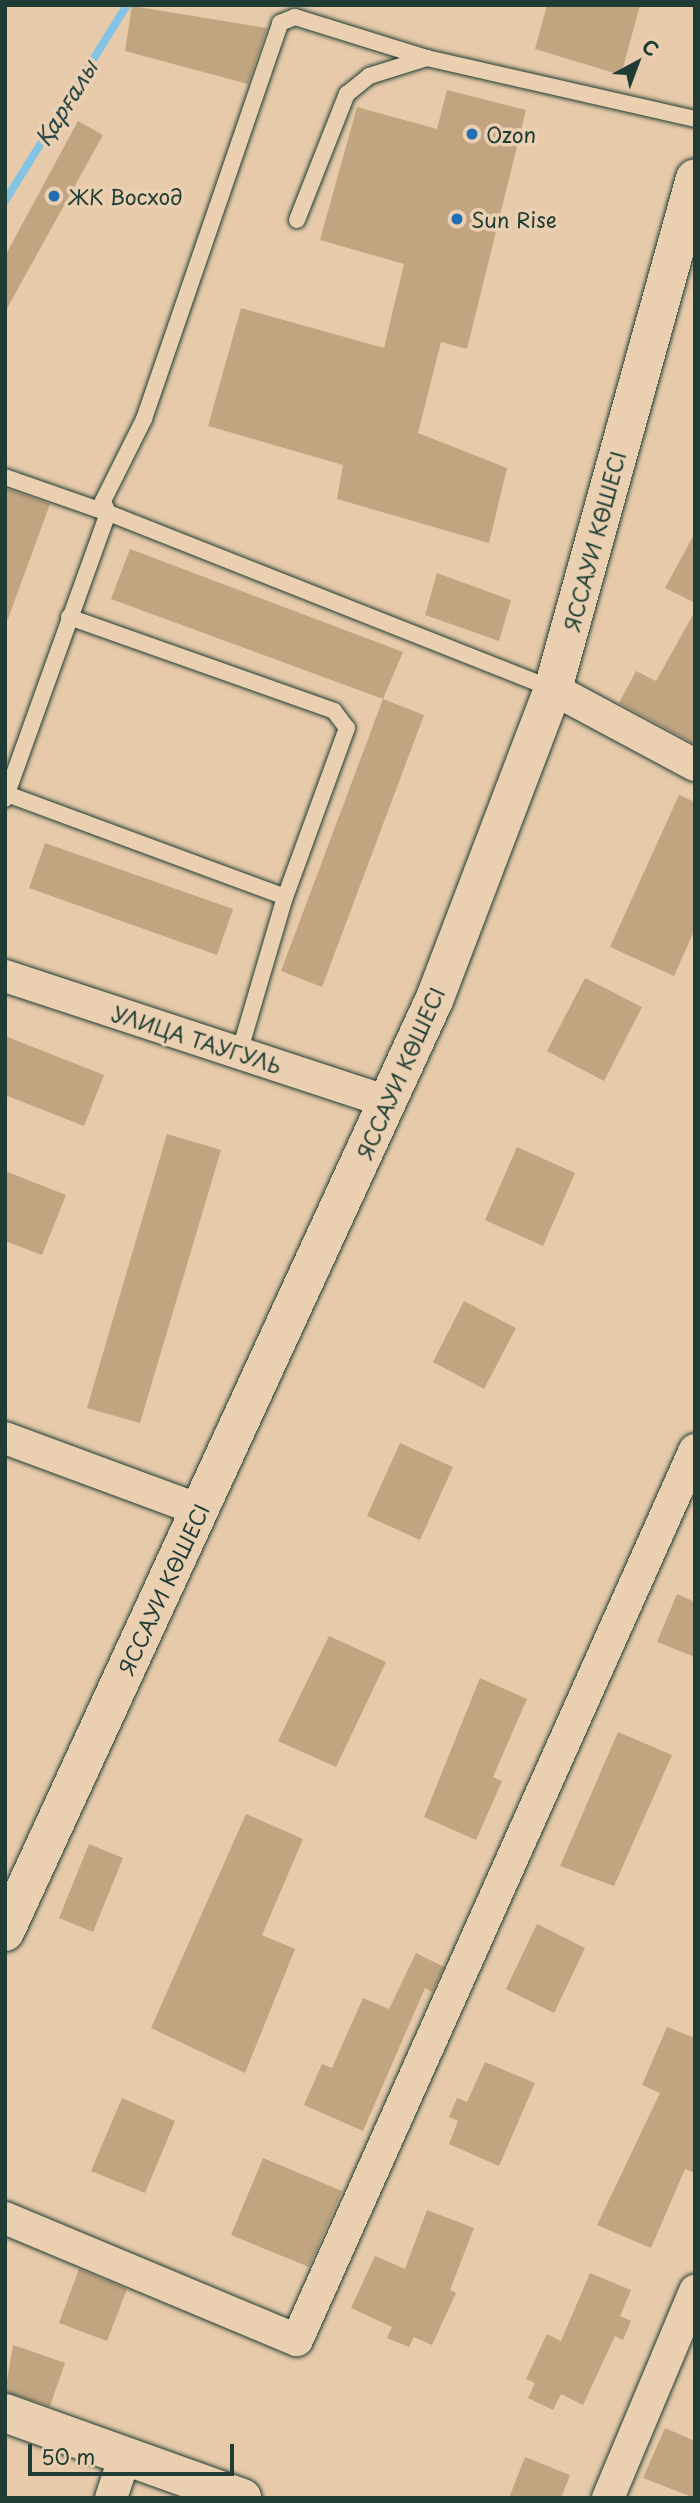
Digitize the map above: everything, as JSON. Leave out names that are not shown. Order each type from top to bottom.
[{"type":"main road","name":"ЯССАУИ КӨШЕСІ","points":[[5,1931],[388,1102],[553,689],[695,178]]},
{"type":"main road","points":[[5,2413],[242,2498]]},
{"type":"street","points":[[553,689],[695,765]]},
{"type":"street","name":"УЛИЦА ТАУГУЛЬ","points":[[5,976],[388,1102]]},
{"type":"street","points":[[5,1438],[200,1510]]},
{"type":"street","points":[[5,2218],[297,2340],[695,1450]]},
{"type":"street","points":[[608,2498],[695,2291]]},
{"type":"street","points":[[111,2498],[125,2456]]},
{"type":"lane","points":[[285,897],[6,796],[108,513],[103,501],[144,419],[280,23],[295,17],[427,58],[695,119]]},
{"type":"lane","points":[[297,220],[347,94],[369,76],[427,58]]},
{"type":"lane","points":[[5,477],[108,513],[553,689]]},
{"type":"lane","points":[[69,617],[334,711],[347,728],[285,897],[239,1053]]},
{"type":"building","points":[[547,5],[640,5],[621,75],[535,49]]},
{"type":"building","points":[[132,6],[267,28],[248,84],[125,51]]},
{"type":"building","points":[[447,90],[526,110],[467,349],[441,342],[418,433],[507,468],[489,543],[337,499],[343,465],[208,426],[241,308],[384,348],[404,264],[320,240],[357,107],[437,129]]},
{"type":"building","name":"ЖК Восход","points":[[78,121],[103,135],[5,312],[5,256]]},
{"type":"building","points":[[5,488],[50,504],[8,619],[5,619]]},
{"type":"building","points":[[695,533],[695,603],[665,588]]},
{"type":"building","points":[[130,549],[403,652],[383,699],[111,599]]},
{"type":"building","points":[[437,573],[511,600],[499,641],[425,615]]},
{"type":"building","points":[[695,611],[695,744],[619,703],[636,671],[656,681]]},
{"type":"building","points":[[383,699],[424,715],[322,987],[281,971]]},
{"type":"building","points":[[679,795],[695,802],[695,929],[674,976],[610,947]]},
{"type":"building","points":[[45,843],[233,909],[217,955],[29,888]]},
{"type":"building","points":[[585,978],[642,1007],[604,1081],[547,1051]]},
{"type":"building","points":[[5,1036],[104,1075],[84,1126],[5,1095]]},
{"type":"building","points":[[167,1134],[221,1150],[140,1423],[87,1408]]},
{"type":"building","points":[[517,1147],[575,1173],[543,1246],[485,1220]]},
{"type":"building","points":[[5,1171],[66,1195],[42,1255],[5,1241]]},
{"type":"building","points":[[464,1301],[516,1328],[484,1389],[433,1362]]},
{"type":"building","points":[[400,1443],[453,1467],[420,1540],[367,1516]]},
{"type":"building","points":[[677,1594],[695,1602],[695,1657],[657,1642]]},
{"type":"building","points":[[329,1636],[386,1662],[336,1767],[278,1741]]},
{"type":"building","points":[[480,1678],[527,1699],[493,1777],[502,1781],[476,1840],[424,1817]]},
{"type":"building","points":[[618,1732],[672,1755],[614,1886],[560,1866]]},
{"type":"building","points":[[246,1814],[303,1839],[262,1935],[295,1949],[245,2073],[151,2028]]},
{"type":"building","points":[[89,1844],[123,1858],[93,1932],[59,1918]]},
{"type":"building","points":[[537,1924],[585,1948],[554,2013],[506,1989]]},
{"type":"building","points":[[416,1953],[444,1967],[432,1992],[425,1988],[363,2131],[304,2105],[322,2064],[332,2068],[363,1998],[389,2009]]},
{"type":"building","points":[[667,2027],[695,2038],[695,2173],[685,2169],[651,2248],[597,2225],[660,2093],[642,2085]]},
{"type":"building","points":[[485,2062],[535,2083],[499,2166],[449,2144],[458,2121],[449,2117],[457,2098],[467,2102]]},
{"type":"building","points":[[122,2098],[175,2121],[145,2193],[91,2171]]},
{"type":"building","points":[[263,2158],[342,2191],[309,2267],[231,2235]]},
{"type":"building","points":[[427,2210],[474,2228],[450,2290],[456,2293],[432,2345],[414,2337],[409,2347],[387,2338],[392,2327],[351,2308],[375,2256],[405,2269]]},
{"type":"building","points":[[79,2269],[127,2289],[107,2341],[59,2323]]},
{"type":"building","points":[[590,2273],[631,2290],[620,2316],[631,2321],[623,2340],[615,2336],[583,2405],[561,2394],[553,2410],[528,2398],[535,2383],[526,2379],[547,2334],[561,2341]]},
{"type":"building","points":[[13,2345],[65,2363],[50,2406],[5,2392]]},
{"type":"building","points":[[665,2428],[695,2441],[695,2498],[643,2478]]},
{"type":"building","points":[[525,2457],[570,2475],[561,2498],[509,2498]]},
{"type":"waterway","name":"Қарғалы","points":[[5,201],[127,5]]},
{"type":"place","name":"Ozon","points":[[472,134]]},
{"type":"place","name":"ЖК Восход","points":[[54,196]]},
{"type":"place","name":"Sun Rise","points":[[457,219]]}]
